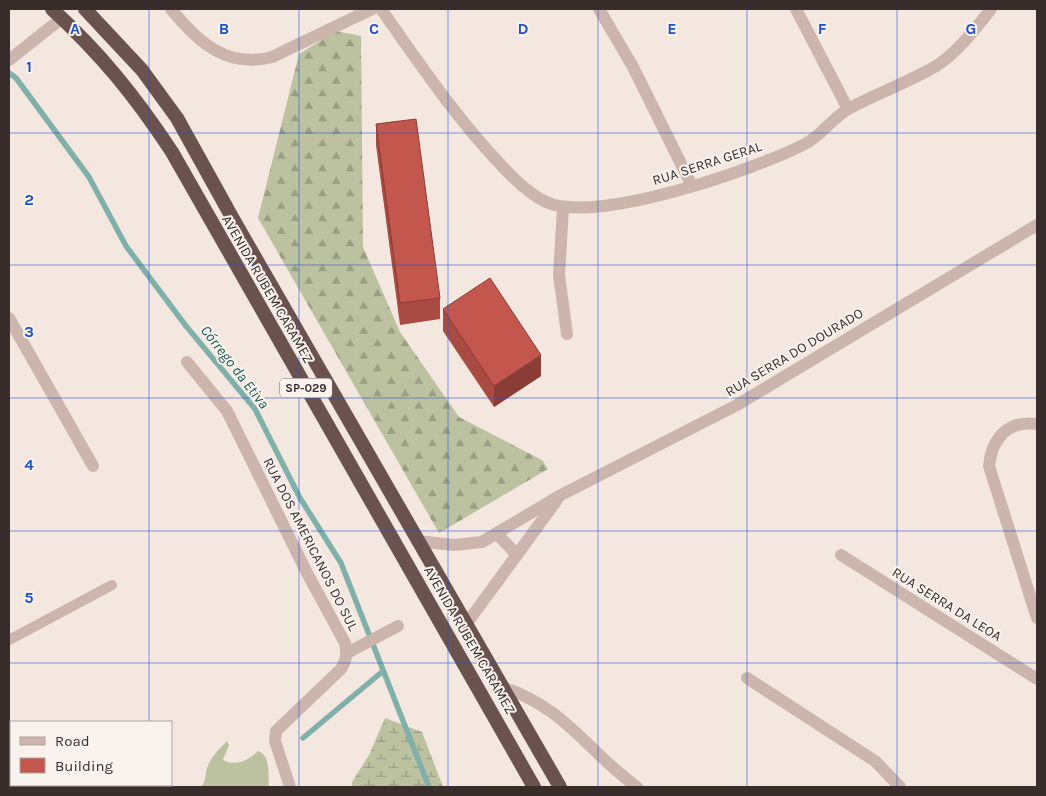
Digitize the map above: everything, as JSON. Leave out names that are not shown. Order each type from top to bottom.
[{"type":"highway","name":"AVENIDA RUBEM CARAMEZ","points":[[85,9],[142,70],[177,118],[417,541],[467,623],[560,787]]},
{"type":"highway","name":"AVENIDA RUBEM CARAMEZ","points":[[57,13],[112,69],[138,101],[172,152],[534,787]]},
{"type":"street","points":[[171,9],[190,33],[211,49],[237,60],[255,61],[272,57],[372,9]]},
{"type":"street","points":[[381,9],[474,137],[525,188],[545,202],[563,208],[560,275],[567,334]]},
{"type":"street","points":[[599,9],[633,67],[692,186]]},
{"type":"street","points":[[796,9],[848,109]]},
{"type":"street","name":"RUA SERRA GERAL","points":[[563,208],[611,206],[692,186],[745,170],[807,143],[848,109],[937,66],[970,36],[991,9]]},
{"type":"street","points":[[9,60],[22,50],[57,13]]},
{"type":"street","name":"RUA SERRA DO DOURADO","points":[[417,541],[470,545],[498,534],[561,495],[737,404],[1037,226]]},
{"type":"street","points":[[9,318],[93,466]]},
{"type":"street","name":"RUA DOS AMERICANOS DO SUL","points":[[187,362],[226,412],[307,573],[345,642],[353,650],[341,669],[276,731],[276,746],[290,787]]},
{"type":"street","points":[[1037,424],[1013,425],[1004,430],[996,440],[990,454],[989,466],[1037,618]]},
{"type":"street","name":"RUA SERRA DO DOURADO","points":[[467,623],[561,495]]},
{"type":"street","points":[[498,534],[517,555]]},
{"type":"street","name":"RUA SERRA DA LEOA","points":[[841,555],[1037,679]]},
{"type":"street","points":[[353,650],[398,626]]},
{"type":"street","points":[[747,678],[876,761],[900,787]]},
{"type":"street","points":[[502,687],[522,694],[555,713],[637,787]]},
{"type":"lane","points":[[9,640],[112,585]]},
{"type":"green space","points":[[336,31],[361,36],[363,247],[400,332],[459,417],[542,460],[548,469],[439,533],[258,218],[299,54]]},
{"type":"green space","points":[[385,718],[422,732],[443,787],[352,787],[352,782],[369,755]]},
{"type":"green space","points":[[227,741],[229,745],[223,760],[228,762],[242,762],[258,751],[262,753],[267,761],[269,787],[201,787],[211,760]]},
{"type":"building","points":[[416,119],[440,298],[400,303],[376,124]]},
{"type":"building","points":[[490,278],[541,355],[494,386],[443,309]]},
{"type":"waterway","name":"Córrego da Etiva","points":[[9,73],[16,78],[89,177],[126,246],[186,326],[255,409],[300,498],[341,563],[429,787]]},
{"type":"waterway","points":[[303,738],[383,671]]}]
